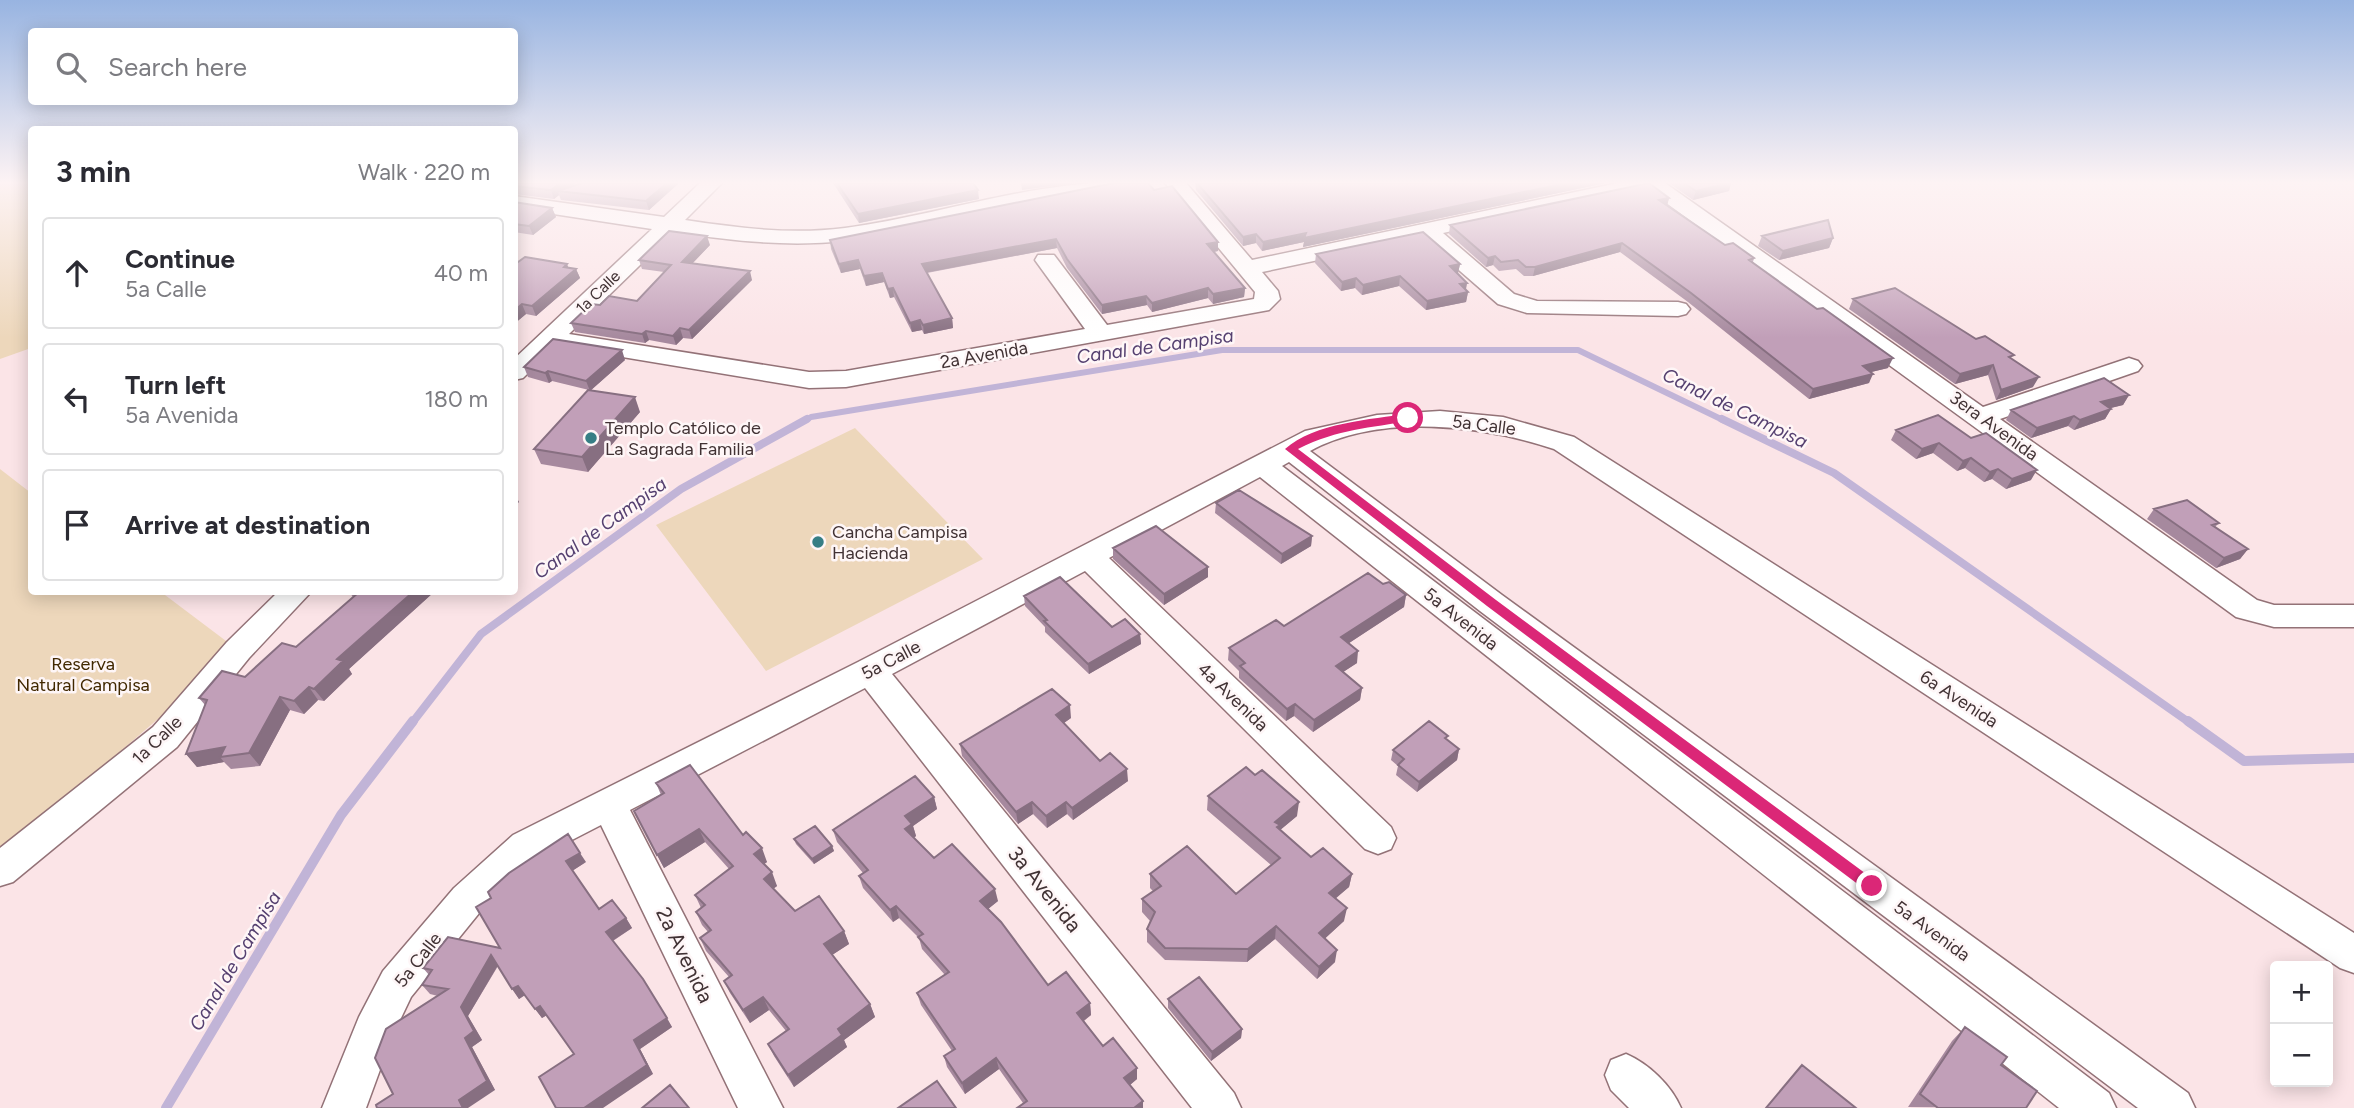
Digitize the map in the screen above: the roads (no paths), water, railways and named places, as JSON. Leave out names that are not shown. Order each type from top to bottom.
[{"type":"street","name":"1a Calle","points":[[518,369],[657,235]]},
{"type":"street","points":[[741,235],[807,238],[840,235]]},
{"type":"street","name":"2a Avenida","points":[[549,338],[808,380],[846,379],[1261,305],[1268,299],[1266,290],[1219,235]]},
{"type":"street","points":[[1248,268],[1404,235]]},
{"type":"street","points":[[1432,235],[1507,299],[1519,304],[1535,308],[1678,309]]},
{"type":"street","name":"3era Avenida","points":[[1724,235],[1982,416],[2247,609],[2274,616],[2354,615]]},
{"type":"street","points":[[1046,260],[1102,335]]},
{"type":"street","points":[[1982,416],[2129,366]]},
{"type":"street","name":"5a Calle","points":[[344,1108],[374,1031],[397,984],[467,900],[526,846],[870,671],[1315,437],[1354,425],[1408,418],[1499,424],[1537,432],[1564,443]]},
{"type":"street","name":"6a Avenida","points":[[1564,443],[2354,955]]},
{"type":"street","name":"5a Avenida","points":[[1275,456],[1478,613],[1845,916],[2094,1108]]},
{"type":"street","name":"4a Avenida","points":[[1087,555],[1378,838]]},
{"type":"street","name":"1a Calle","points":[[0,870],[165,737],[238,650],[293,595]]},
{"type":"street","name":"5a Avenida","points":[[1478,613],[1872,886],[2173,1108]]},
{"type":"street","name":"3a Avenida","points":[[870,671],[1219,1108]]},
{"type":"street","name":"2a Avenida","points":[[608,802],[761,1108]]},
{"type":"street","points":[[1845,916],[1872,886]]},
{"type":"street","points":[[1626,1075],[1660,1108]]},
{"type":"waterway","name":"Canal de Campisa","points":[[804,421],[811,417],[1222,350],[1578,350],[1725,421]]},
{"type":"waterway","name":"Canal de Campisa","points":[[412,723],[481,634],[681,489],[807,419]]},
{"type":"waterway","name":"Canal de Campisa","points":[[1722,419],[1834,473],[2190,723]]},
{"type":"waterway","name":"Canal de Campisa","points":[[166,1108],[341,815],[413,721]]},
{"type":"waterway","name":"Canal de Campisa","points":[[2188,721],[2244,761],[2354,758]]},
{"type":"place","name":"Templo Católico de La Sagrada Familia","points":[[591,438]]},
{"type":"place","name":"Cancha Campisa Hacienda","points":[[818,542]]},
{"type":"park label","name":"Reserva Natural Campisa","points":[[83,674]]}]
